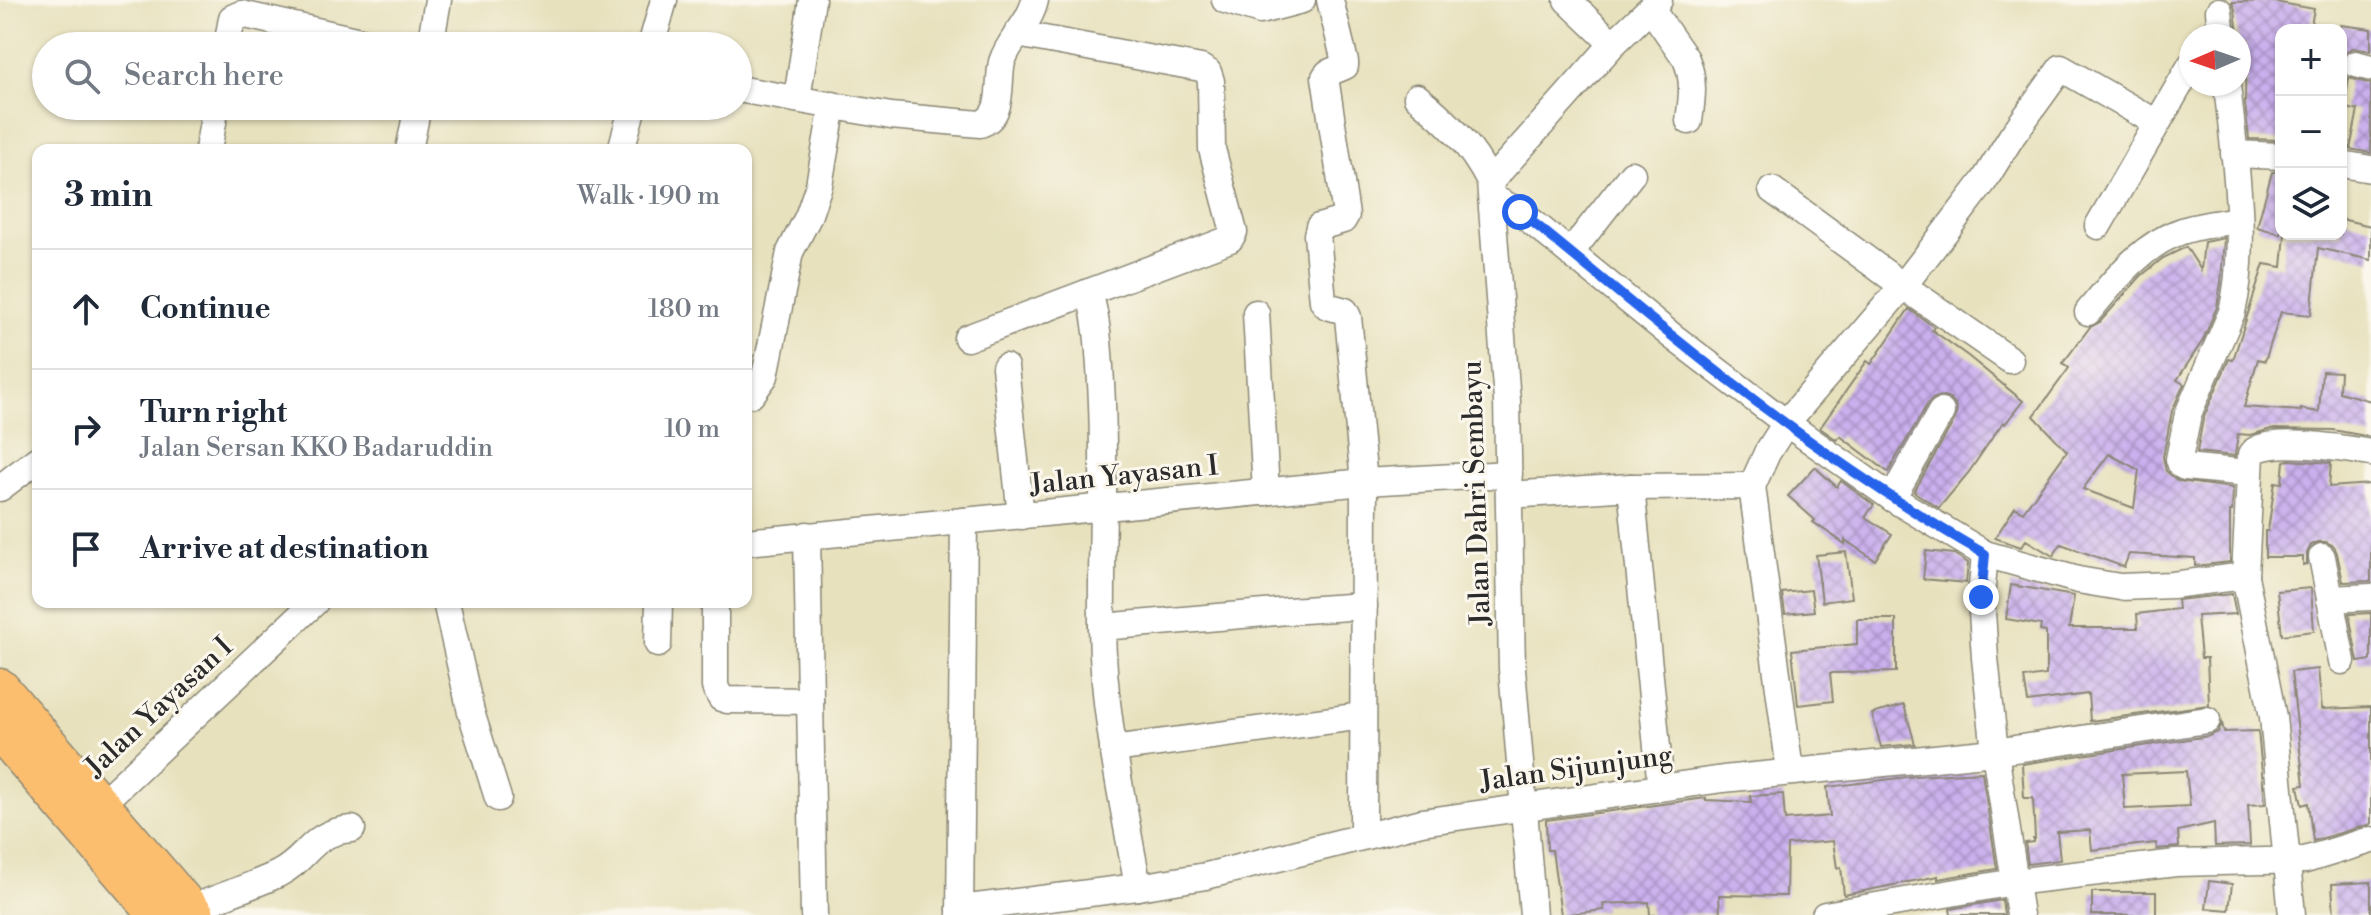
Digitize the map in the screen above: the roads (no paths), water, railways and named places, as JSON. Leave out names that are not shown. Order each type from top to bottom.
[{"type":"highway","points":[[0,688],[90,814]]},
{"type":"highway","points":[[0,731],[90,814],[181,913]]},
{"type":"street","points":[[432,32],[438,0]]},
{"type":"street","points":[[655,32],[664,0]]},
{"type":"street","points":[[797,99],[812,0]]},
{"type":"street","points":[[752,91],[891,116],[980,124],[987,122],[995,115],[1003,59],[1032,13],[1035,0]]},
{"type":"street","points":[[1225,0],[1260,11],[1302,0]]},
{"type":"street","points":[[1330,0],[1345,64],[1327,74],[1325,82],[1346,215],[1343,220],[1323,225],[1317,230],[1317,235],[1323,301],[1327,306],[1345,311],[1348,317],[1364,482],[1363,836]]},
{"type":"street","points":[[1567,0],[1613,44]]},
{"type":"street","points":[[1689,121],[1694,85],[1690,67],[1655,5],[1613,44],[1491,190],[1786,423],[1892,498],[1985,554],[2078,580],[2120,587],[2172,585],[2245,576]]},
{"type":"street","points":[[230,32],[235,15],[270,9],[340,32]]},
{"type":"street","points":[[967,338],[1233,236],[1233,222],[1212,149],[1210,76],[1201,68],[1017,34]]},
{"type":"street","points":[[1790,771],[1752,486],[1767,453],[1786,423],[1903,286],[1984,181],[2061,68],[2157,123]]},
{"type":"street","points":[[2098,226],[2179,85]]},
{"type":"street","points":[[2228,96],[2240,261],[2232,312],[2188,414],[2179,459],[2185,467],[2248,473]]},
{"type":"street","name":"Jalan Dahri Sembayu","points":[[1417,97],[1457,132],[1479,160],[1491,190],[1507,401],[1512,669],[1533,915]]},
{"type":"street","points":[[752,394],[765,376],[790,252],[808,217],[819,185],[833,105]]},
{"type":"street","points":[[209,144],[213,120]]},
{"type":"street","points":[[410,144],[415,120]]},
{"type":"street","points":[[623,144],[629,120]]},
{"type":"street","points":[[2234,154],[2275,156]]},
{"type":"street","points":[[2347,165],[2371,169]]},
{"type":"street","points":[[1571,252],[1632,174]]},
{"type":"street","points":[[1772,190],[2010,360]]},
{"type":"street","points":[[2088,312],[2114,280],[2158,242],[2185,229],[2238,220]]},
{"type":"street","points":[[1089,292],[1096,315],[1102,405],[1102,627],[1107,703],[1138,887]]},
{"type":"street","points":[[1256,313],[1266,492]]},
{"type":"street","points":[[1005,367],[1021,516]]},
{"type":"street","points":[[1892,498],[1941,412]]},
{"type":"street","points":[[2292,915],[2273,717],[2245,576],[2248,473],[2253,451],[2264,446],[2293,444],[2371,453]]},
{"type":"street","points":[[0,488],[32,464]]},
{"type":"street","name":"Jalan Yayasan I","points":[[752,541],[1364,482],[1752,486]]},
{"type":"street","points":[[1631,487],[1661,787]]},
{"type":"street","points":[[960,912],[964,521]]},
{"type":"street","points":[[807,535],[814,915]]},
{"type":"street","points":[[1985,554],[1981,623],[1995,752],[2020,915]]},
{"type":"street","points":[[2322,557],[2342,661]]},
{"type":"street","points":[[2330,599],[2371,597]]},
{"type":"street","points":[[1102,627],[1364,606]]},
{"type":"street","name":"Jalan Yayasan I","points":[[90,814],[309,608]]},
{"type":"street","points":[[447,608],[471,712],[498,798]]},
{"type":"street","points":[[658,644],[659,608]]},
{"type":"street","points":[[715,608],[715,687],[721,698],[810,701]]},
{"type":"street","points":[[1113,749],[1363,716]]},
{"type":"street","name":"Jalan Sijunjung","points":[[960,912],[1206,876],[1422,822],[1790,771],[1995,752],[2207,720]]},
{"type":"street","points":[[181,913],[282,872],[325,834],[352,829]]},
{"type":"street","points":[[1825,915],[2014,882],[2176,863],[2305,860],[2371,840]]}]
